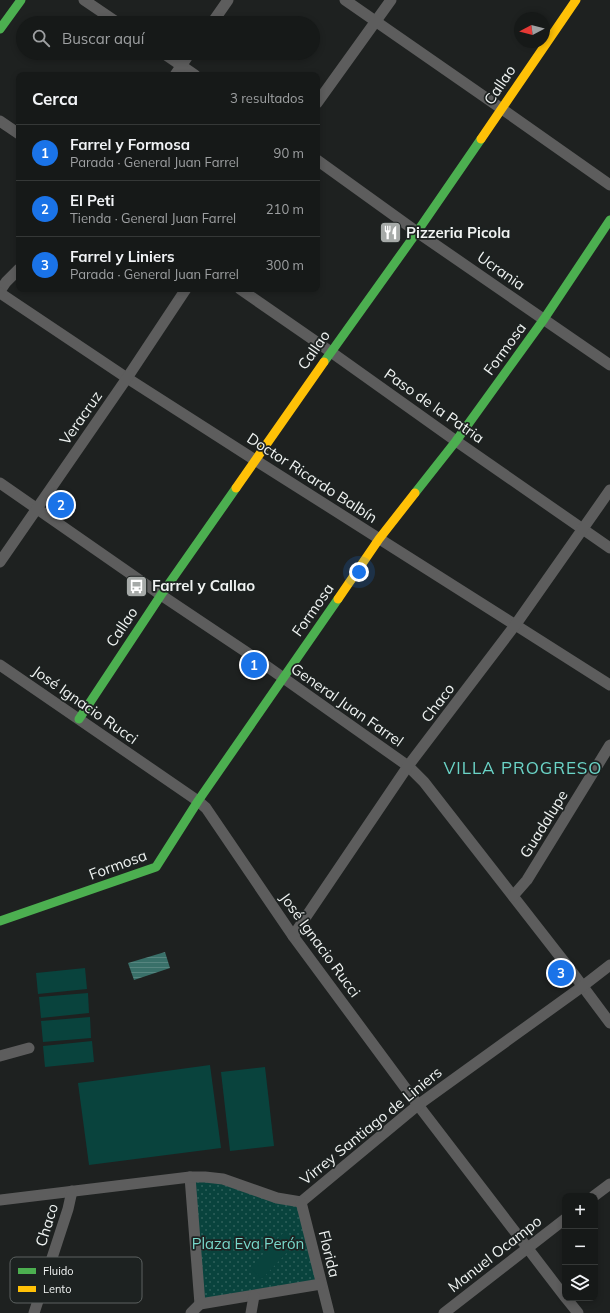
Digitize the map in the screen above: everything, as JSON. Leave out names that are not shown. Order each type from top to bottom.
[{"type":"street","points":[[0,29],[21,0]]},
{"type":"street","points":[[84,0],[108,16]]},
{"type":"street","points":[[217,16],[228,0]]},
{"type":"street","points":[[345,0],[502,108],[610,185]]},
{"type":"street","points":[[320,99],[391,0]]},
{"type":"street","name":"Callao","points":[[79,719],[161,595],[417,232],[576,0]]},
{"type":"street","points":[[174,60],[191,72]]},
{"type":"street","points":[[177,72],[185,60]]},
{"type":"street","points":[[0,121],[16,132]]},
{"type":"street","name":"Ucrania","points":[[320,162],[417,232],[610,365]]},
{"type":"street","name":"Formosa","points":[[0,921],[153,868],[160,862],[198,801],[379,539],[456,441],[544,319],[610,220]]},
{"type":"street","points":[[0,292],[6,282],[16,272]]},
{"type":"street","name":"Doctor Ricardo Balbín","points":[[0,292],[127,378],[610,685]]},
{"type":"street","name":"Veracruz","points":[[0,562],[127,378],[184,292]]},
{"type":"street","name":"Paso de la Patria","points":[[244,292],[610,548]]},
{"type":"street","name":"General Juan Farrel","points":[[0,483],[408,766],[424,782],[610,1022]]},
{"type":"street","name":"Chaco","points":[[293,936],[408,766],[516,624],[610,490]]},
{"type":"street","name":"José Ignacio Rucci","points":[[0,665],[206,808],[293,936],[418,1105],[562,1293]]},
{"type":"street","name":"Guadalupe","points":[[513,896],[527,880],[610,745]]},
{"type":"street","name":"Virrey Santiago de Liniers","points":[[0,1200],[190,1177],[205,1177],[223,1179],[277,1198],[301,1202],[418,1105],[610,965]]},
{"type":"street","points":[[0,1056],[29,1048]]},
{"type":"street","points":[[190,1177],[200,1304]]},
{"type":"street","points":[[598,1193],[610,1184]]},
{"type":"street","name":"Chaco","points":[[52,1257],[68,1209],[72,1191]]},
{"type":"street","name":"Florida","points":[[301,1202],[329,1313]]},
{"type":"street","name":"Manuel Ocampo","points":[[444,1313],[562,1221]]},
{"type":"street","points":[[191,1313],[200,1304],[321,1284]]},
{"type":"street","points":[[251,1313],[254,1296]]},
{"type":"street","name":"José Ignacio Rucci","points":[[568,1301],[578,1313]]},
{"type":"street","name":"Chaco","points":[[34,1313],[37,1303]]},
{"type":"green space","points":[[85,968],[87,989],[38,994],[36,973]]},
{"type":"green space","points":[[88,993],[89,1013],[41,1018],[39,997]]},
{"type":"green space","points":[[90,1017],[91,1038],[43,1042],[41,1021]]},
{"type":"green space","points":[[92,1041],[94,1062],[45,1067],[43,1046]]},
{"type":"green space","points":[[210,1065],[221,1148],[89,1165],[78,1083]]},
{"type":"green space","points":[[265,1067],[274,1146],[230,1151],[221,1072]]},
{"type":"green space","name":"Plaza Eva Perón","points":[[190,1177],[301,1202],[321,1284],[200,1304]]},
{"type":"green space","points":[[284,1232],[295,1244],[262,1279],[250,1268]]},
{"type":"shaded area","points":[[165,952],[170,968],[134,980],[128,963]]},
{"type":"building","name":"Pizzeria Picola","points":[[388,226],[396,231],[397,237],[394,242],[383,235]]},
{"type":"traffic: fast","points":[[0,29],[21,0]]},
{"type":"traffic: fast","points":[[324,362],[417,232],[481,139]]},
{"type":"traffic: fast","points":[[415,493],[456,441],[544,319],[610,220]]},
{"type":"traffic: fast","points":[[79,719],[161,595],[236,488]]},
{"type":"traffic: fast","points":[[0,921],[156,867],[198,801],[338,599]]},
{"type":"traffic: slow","points":[[481,139],[576,0]]},
{"type":"traffic: slow","points":[[236,488],[324,362]]},
{"type":"traffic: slow","points":[[338,599],[379,539],[415,493]]},
{"type":"place","name":"Pizzeria Picola","points":[[390,233]]},
{"type":"place","name":"El Peti","points":[[61,505]]},
{"type":"place","name":"Farrel y Callao","points":[[136,586]]},
{"type":"place","name":"Farrel y Formosa","points":[[254,665]]},
{"type":"place","name":"Farrel y Liniers","points":[[561,973]]},
{"type":"district","name":"VILLA PROGRESO","points":[[523,768]]}]
